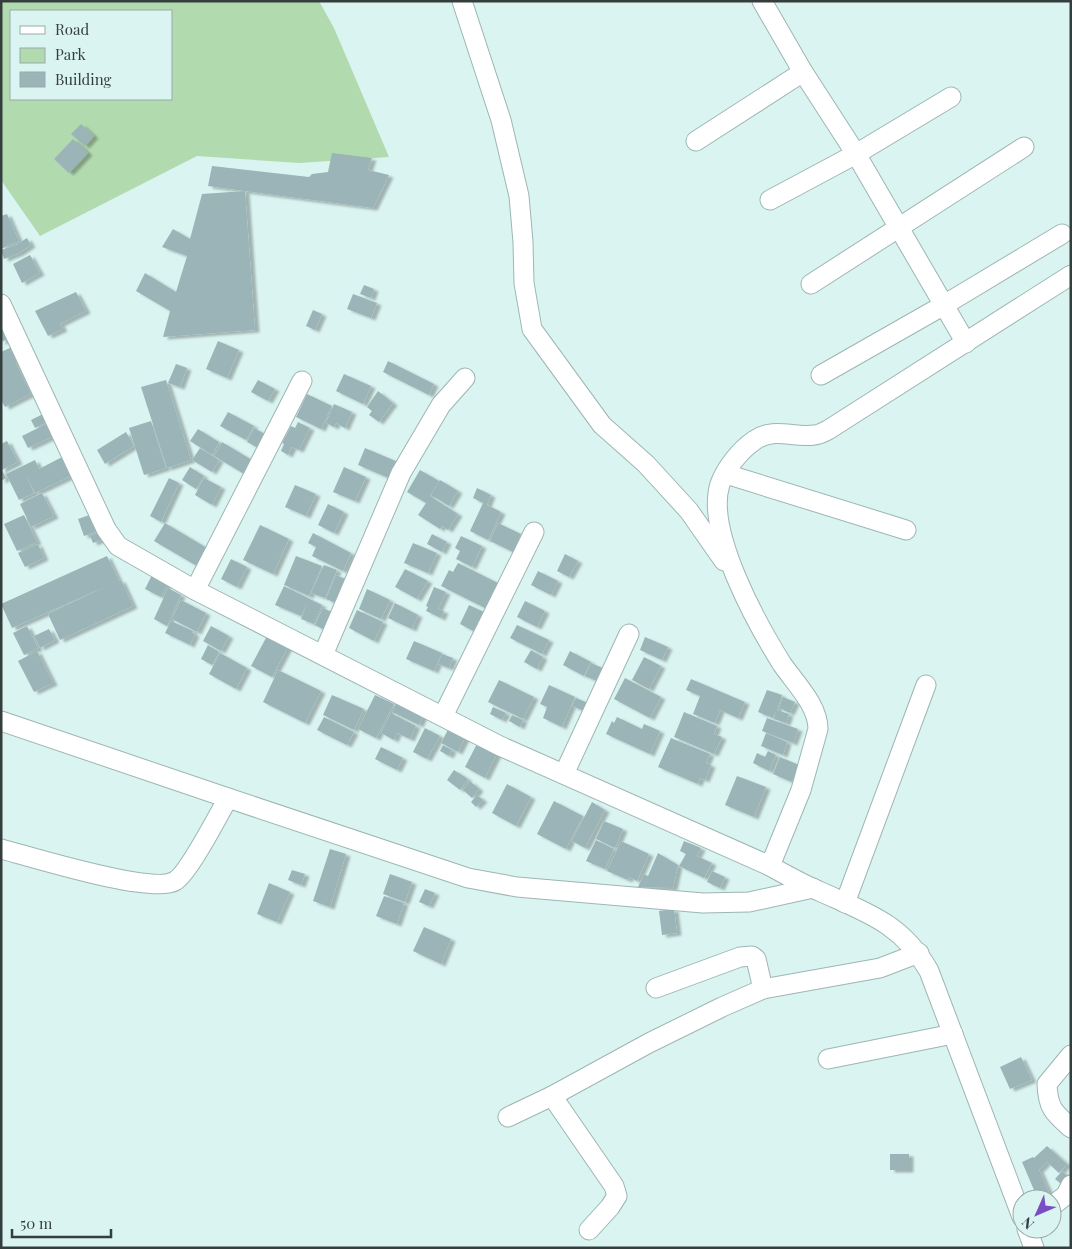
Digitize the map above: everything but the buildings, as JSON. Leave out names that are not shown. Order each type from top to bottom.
[{"type":"street","points":[[462,1],[501,120],[519,196],[524,283],[532,329],[602,425],[646,464],[690,511],[739,582]]},
{"type":"street","points":[[762,1],[803,72],[856,154],[966,343]]},
{"type":"street","points":[[696,141],[803,72]]},
{"type":"street","points":[[770,200],[856,154],[951,97]]},
{"type":"street","points":[[811,284],[1024,147]]},
{"type":"street","points":[[821,375],[944,306],[1062,234]]},
{"type":"street","points":[[770,866],[801,790],[818,729],[818,720],[809,702],[758,622],[739,582],[725,546],[718,513],[720,485],[732,463],[756,439],[777,432],[815,435],[828,430],[1071,275]]},
{"type":"street","points":[[1,304],[106,529],[118,546],[195,590],[500,746],[770,866],[878,918],[901,935],[919,954],[928,971],[1012,1190]]},
{"type":"street","points":[[323,655],[401,473],[441,405],[465,378]]},
{"type":"street","points":[[195,590],[302,381]]},
{"type":"street","points":[[726,474],[906,530]]},
{"type":"street","points":[[443,716],[534,532]]},
{"type":"street","points":[[564,774],[629,634]]},
{"type":"street","points":[[845,903],[926,685]]},
{"type":"street","points":[[1,721],[468,878],[517,887],[703,903],[749,902],[813,888]]},
{"type":"street","points":[[1,849],[110,878],[159,886],[176,881],[188,868],[228,798]]},
{"type":"street","points":[[508,1117],[552,1096],[649,1043],[722,1007],[764,990],[880,968],[919,954]]},
{"type":"street","points":[[656,988],[740,957],[752,956],[756,959],[764,990]]},
{"type":"street","points":[[828,1059],[953,1034]]},
{"type":"street","points":[[1071,1054],[1046,1084],[1048,1102],[1060,1118],[1071,1128]]},
{"type":"street","points":[[552,1096],[614,1186],[617,1196],[610,1207],[589,1230]]},
{"type":"street","points":[[1062,1198],[1066,1195],[1071,1185]]},
{"type":"green space","points":[[1,1],[319,1],[334,28],[389,157],[299,163],[197,156],[40,236],[1,180]]}]
